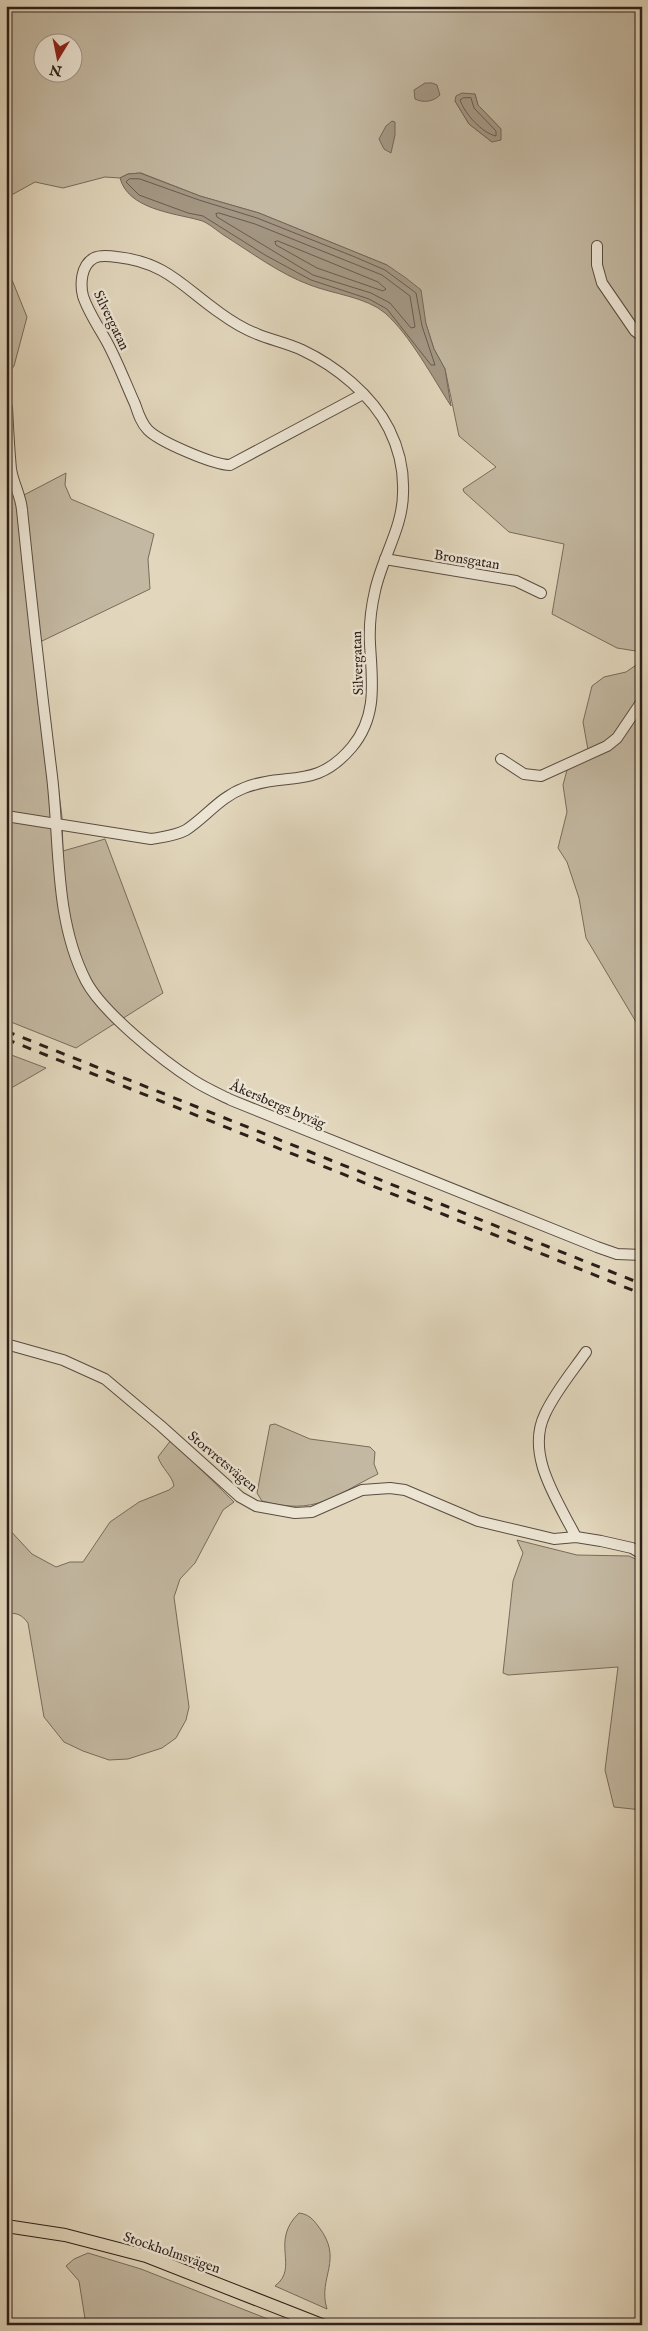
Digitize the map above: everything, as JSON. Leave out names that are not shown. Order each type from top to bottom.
[{"type":"main road","name":"Stockholmsvägen","points":[[6,2226],[64,2235],[146,2256],[322,2325]]},
{"type":"street","points":[[597,246],[596,265],[602,283],[635,331],[642,336]]},
{"type":"street","name":"Silvergatan","points":[[6,816],[97,828],[151,839],[169,836],[184,831],[210,808],[243,788],[265,782],[310,777],[336,762],[358,740],[365,727],[373,696],[371,616],[378,579],[401,511],[403,493],[400,459],[389,429],[375,407],[363,394],[343,376],[321,361],[302,350],[258,335],[243,327],[220,313],[180,280],[154,266],[130,258],[102,256],[94,258],[84,270],[81,281],[84,298],[117,361],[142,422],[158,437],[212,462],[230,465],[363,394]]},
{"type":"street","name":"Åkersbergs byväg","points":[[7,407],[12,471],[22,507],[26,562],[57,824],[65,912],[72,946],[86,982],[96,998],[110,1013],[176,1068],[194,1081],[231,1100],[431,1182],[597,1247],[617,1254],[642,1255]]},
{"type":"street","name":"Bronsgatan","points":[[385,559],[516,581],[541,593]]},
{"type":"street","points":[[501,759],[524,774],[541,776],[612,742],[626,727],[642,701]]},
{"type":"street","name":"Storvretsvägen","points":[[6,1344],[63,1360],[105,1379],[240,1497],[256,1506],[295,1513],[312,1512],[362,1490],[390,1488],[405,1490],[478,1521],[554,1539],[576,1536],[632,1548],[642,1554]]},
{"type":"street","points":[[576,1536],[554,1498],[538,1442],[544,1415],[586,1352]]},
{"type":"shaded area","points":[[6,6],[642,6],[642,652],[617,648],[552,614],[564,544],[509,532],[464,492],[463,489],[496,467],[459,436],[445,369],[434,349],[426,324],[387,265],[259,213],[200,196],[141,173],[128,174],[120,178],[105,177],[63,188],[35,182],[6,198]],"holes":[[[475,94],[478,105],[501,129],[492,142],[469,124],[455,101]]]},
{"type":"shaded area","points":[[6,265],[27,317],[14,366],[6,376]]},
{"type":"shaded area","points":[[6,469],[22,496],[66,473],[65,485],[71,499],[154,534],[148,559],[150,589],[40,642],[62,817],[63,851],[105,839],[163,993],[76,1048],[6,1020]]},
{"type":"shaded area","points":[[642,661],[642,1032],[586,938],[579,898],[567,862],[558,848],[567,812],[563,785],[567,770],[609,748],[588,750],[583,722],[592,686],[604,677],[626,672]]},
{"type":"shaded area","points":[[6,1053],[46,1068],[6,1091]]},
{"type":"shaded area","points":[[275,1424],[310,1439],[370,1447],[375,1452],[374,1464],[378,1474],[336,1496],[311,1505],[281,1505],[262,1501],[257,1493],[270,1425]]},
{"type":"shaded area","points":[[171,1440],[234,1502],[223,1510],[195,1563],[180,1579],[174,1597],[189,1707],[186,1720],[176,1738],[162,1748],[128,1759],[109,1760],[64,1742],[44,1717],[28,1623],[19,1615],[13,1613],[6,1614],[6,1526],[32,1554],[56,1567],[70,1562],[83,1562],[110,1522],[139,1502],[169,1490],[174,1486],[158,1457]]},
{"type":"shaded area","points":[[517,1540],[577,1555],[629,1556],[642,1562],[642,1810],[614,1807],[605,1770],[618,1667],[508,1675],[503,1673],[513,1581],[523,1553]]},
{"type":"shaded area","points":[[299,2213],[308,2216],[314,2221],[326,2238],[330,2259],[325,2287],[327,2309],[275,2286],[282,2279],[285,2271],[286,2234],[290,2224]]},
{"type":"shaded area","points":[[88,2253],[141,2269],[283,2325],[86,2325],[79,2281],[66,2266],[74,2259]]},
{"type":"water","points":[[425,83],[437,85],[440,95],[428,101],[415,99],[414,90]]},
{"type":"water","points":[[462,93],[475,94],[478,105],[501,129],[501,140],[492,142],[469,124],[455,101],[456,96]]},
{"type":"water","points":[[392,121],[395,122],[395,135],[391,153],[384,149],[379,139],[386,126]]},
{"type":"water","points":[[140,173],[200,196],[259,213],[387,265],[406,278],[421,290],[426,324],[434,349],[445,369],[451,406],[412,345],[385,313],[368,303],[310,285],[288,275],[266,263],[202,221],[165,212],[142,203],[132,197],[120,178],[128,174]]},
{"type":"railway","points":[[6,1031],[642,1284]]},
{"type":"railway","points":[[6,1039],[642,1294]]}]
